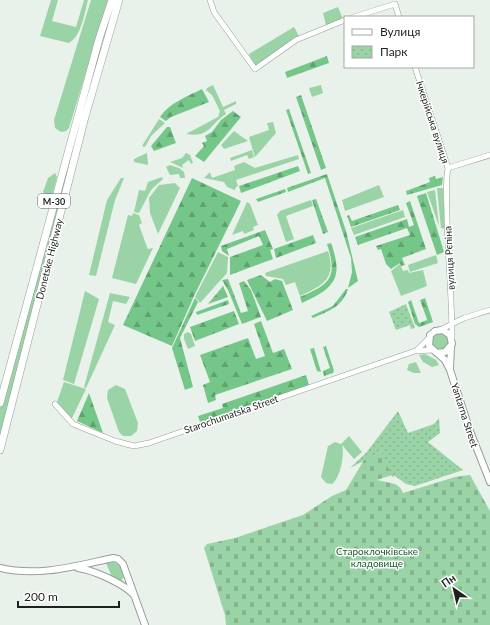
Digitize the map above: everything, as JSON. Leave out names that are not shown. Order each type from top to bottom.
[{"type":"highway","name":"Donetske Highway","points":[[0,403],[99,39],[112,0]]},
{"type":"highway","name":"Donetske Highway","points":[[0,450],[85,117],[119,0]]},
{"type":"main road","name":"Starochumatska Street","points":[[429,338],[432,333],[440,330]]},
{"type":"main road","points":[[440,330],[449,333],[452,343]]},
{"type":"main road","points":[[429,338],[429,346],[435,352]]},
{"type":"main road","name":"Starochumatska Street","points":[[435,352],[445,352],[452,343]]},
{"type":"main road","name":"Yantarna Street","points":[[450,370],[452,343]]},
{"type":"main road","name":"Yantarna Street","points":[[435,352],[445,360],[450,370],[472,438],[490,482]]},
{"type":"main road","points":[[0,568],[34,572],[76,567],[113,558],[118,559],[123,564],[145,625]]},
{"type":"main road","points":[[96,563],[94,569],[98,574]]},
{"type":"main road","points":[[76,567],[98,574],[117,583],[134,596]]},
{"type":"main road","points":[[117,583],[124,582],[127,575]]},
{"type":"street","points":[[210,0],[214,12],[255,69],[296,40],[344,20]]},
{"type":"street","points":[[357,16],[395,4],[399,16]]},
{"type":"street","name":"Ічкерійська вулиця","points":[[415,68],[448,168],[447,177]]},
{"type":"street","points":[[448,168],[490,155]]},
{"type":"street","name":"вулиця Рєпіна","points":[[447,177],[447,245],[453,324],[452,343]]},
{"type":"street","name":"Starochumatska Street","points":[[440,330],[490,310]]},
{"type":"street","name":"Starochumatska Street","points":[[415,351],[429,338]]},
{"type":"street","name":"Starochumatska Street","points":[[55,404],[73,424],[115,441],[134,446],[149,443],[415,351],[435,352]]},
{"type":"green space","points":[[51,0],[58,0],[52,21],[76,27],[84,0],[88,0],[80,30],[69,43],[40,36]]},
{"type":"green space","points":[[91,0],[108,0],[69,128],[66,131],[61,132],[55,128],[54,120]]},
{"type":"green space","points":[[338,7],[343,19],[326,25],[323,13]]},
{"type":"green space","points":[[294,27],[299,36],[255,66],[249,54]]},
{"type":"green space","points":[[327,56],[329,63],[287,78],[285,72]]},
{"type":"green space","points":[[213,85],[223,107],[236,101],[236,104],[224,110],[226,114],[209,130],[200,134],[186,134],[218,117],[220,111],[212,95],[206,90]]},
{"type":"green space","points":[[321,85],[323,93],[312,97],[309,88]]},
{"type":"green space","points":[[202,89],[209,102],[171,117],[166,121],[160,117],[174,104]]},
{"type":"green space","points":[[301,95],[326,168],[321,170],[296,97]]},
{"type":"green space","points":[[289,109],[311,173],[308,174],[286,110]]},
{"type":"green space","points":[[233,111],[241,117],[204,162],[195,156],[204,146],[202,143],[207,141],[205,136],[212,132],[221,120]]},
{"type":"green space","points":[[159,119],[165,123],[151,136],[145,147],[142,146]]},
{"type":"green space","points":[[273,122],[276,133],[255,157],[249,137],[269,130],[267,123]]},
{"type":"green space","points":[[167,127],[170,127],[176,143],[154,151],[151,146]]},
{"type":"green space","points":[[234,131],[248,141],[224,149],[221,145]]},
{"type":"green space","points":[[76,136],[0,438],[0,405]]},
{"type":"green space","points":[[252,150],[254,157],[249,159],[247,155],[231,161],[230,158]]},
{"type":"green space","points":[[147,153],[148,165],[134,162],[134,159]]},
{"type":"green space","points":[[186,153],[190,155],[193,163],[191,164],[189,160],[182,165],[183,168],[170,162],[182,158]]},
{"type":"green space","points":[[298,155],[299,159],[236,180],[238,186],[235,190],[227,187],[224,182],[204,178],[210,172],[212,178],[235,170],[234,166],[244,162],[255,168]]},
{"type":"green space","points":[[170,165],[179,168],[184,172],[185,178],[180,178],[179,174],[170,175],[166,167]]},
{"type":"green space","points":[[298,166],[300,171],[241,193],[239,186]]},
{"type":"green space","points":[[55,173],[57,177],[51,199],[43,192],[48,178]]},
{"type":"green space","points":[[327,174],[346,231],[358,281],[348,288],[352,272],[351,258],[325,178],[288,192],[287,188]]},
{"type":"green space","points":[[435,176],[436,179],[443,177],[442,185],[407,195],[406,191],[430,182],[429,178]]},
{"type":"green space","points":[[162,177],[163,179],[151,190],[139,213],[134,212],[139,190],[145,191],[148,182]]},
{"type":"green space","points":[[121,178],[124,178],[115,200],[96,276],[89,275],[107,200]]},
{"type":"green space","points":[[192,178],[241,201],[194,296],[172,346],[123,325]]},
{"type":"green space","points":[[175,183],[180,188],[158,234],[150,213],[149,198],[159,185]]},
{"type":"green space","points":[[379,185],[384,197],[345,211],[342,200]]},
{"type":"green space","points":[[437,188],[443,188],[445,229],[441,228]]},
{"type":"green space","points":[[285,189],[286,192],[258,202],[256,199]]},
{"type":"green space","points":[[435,190],[439,226],[427,192]]},
{"type":"green space","points":[[426,193],[444,252],[437,255],[417,196]]},
{"type":"green space","points":[[316,199],[328,232],[323,234],[312,200]]},
{"type":"green space","points":[[311,200],[313,206],[286,216],[294,239],[286,242],[277,215],[280,211]]},
{"type":"green space","points":[[410,201],[426,249],[402,258],[405,265],[401,266],[400,263],[391,269],[386,264],[381,249],[378,250],[376,246],[410,235],[407,228],[358,245],[355,237],[407,219],[409,227],[414,225],[406,203]]},
{"type":"green space","points":[[247,202],[250,204],[258,225],[253,227],[254,230],[244,234],[243,231],[232,235]]},
{"type":"green space","points":[[398,205],[400,210],[351,227],[347,216],[349,215],[352,221]]},
{"type":"green space","points":[[403,210],[405,217],[354,235],[351,228]]},
{"type":"green space","points":[[133,213],[139,215],[142,223],[139,225],[148,249],[153,248],[136,284],[112,278],[128,215],[132,216]]},
{"type":"green space","points":[[265,230],[273,249],[270,250],[273,259],[230,275],[230,257],[263,245],[259,236],[227,249],[229,256],[222,251],[221,246]]},
{"type":"green space","points":[[313,235],[316,243],[276,258],[274,249]]},
{"type":"green space","points":[[331,243],[335,255],[336,265],[336,274],[333,281],[329,287],[322,292],[302,303],[300,297],[318,288],[329,278],[332,265],[327,244]]},
{"type":"green space","points":[[328,251],[331,268],[326,280],[315,289],[300,296],[295,282],[286,285],[283,279],[266,276],[265,273]]},
{"type":"green space","points":[[218,252],[228,257],[227,273],[200,303],[195,297]]},
{"type":"green space","points":[[436,255],[438,263],[410,272],[408,265]]},
{"type":"green space","points":[[400,264],[403,271],[408,270],[409,273],[423,270],[427,286],[401,296],[391,271]]},
{"type":"green space","points":[[261,275],[270,282],[275,279],[282,281],[293,310],[267,321],[247,280]]},
{"type":"green space","points":[[228,279],[241,313],[248,311],[239,283],[244,281],[251,290],[261,317],[242,324],[228,290],[222,280]]},
{"type":"green space","points":[[223,286],[228,297],[208,304]]},
{"type":"green space","points":[[346,289],[348,289],[342,300],[334,308],[313,318],[311,316],[333,306]]},
{"type":"green space","points":[[85,291],[99,299],[74,384],[63,380]]},
{"type":"green space","points":[[110,293],[130,297],[126,304],[113,301],[108,322],[115,325],[86,388],[84,387]]},
{"type":"green space","points":[[195,298],[198,302],[180,338],[193,387],[185,390],[172,348]]},
{"type":"green space","points":[[425,298],[433,322],[419,327],[415,324],[408,302],[411,300],[419,323],[427,320],[428,322],[420,300]]},
{"type":"green space","points":[[228,300],[229,304],[197,315],[196,312]]},
{"type":"green space","points":[[406,304],[415,328],[411,329],[410,325],[396,330],[389,312]]},
{"type":"green space","points":[[234,311],[239,324],[195,341],[190,327]]},
{"type":"green space","points":[[261,321],[273,353],[284,349],[292,369],[215,395],[216,400],[208,403],[203,385],[210,382],[200,355],[248,338],[256,359],[265,356],[254,324]]},
{"type":"green space","points":[[188,332],[191,334],[195,346],[188,349],[184,339],[184,334]]},
{"type":"green space","points":[[437,332],[447,334],[450,342],[447,348],[439,351],[431,345],[432,336]]},
{"type":"green space","points":[[326,346],[334,371],[333,373],[324,376],[323,371],[330,368],[323,347]]},
{"type":"green space","points":[[314,348],[321,372],[317,371],[310,349]]},
{"type":"green space","points":[[425,354],[436,360],[439,365],[432,367],[423,362],[419,355]]},
{"type":"green space","points":[[416,362],[421,373],[414,373],[407,370],[409,364]]},
{"type":"green space","points":[[306,375],[309,385],[200,422],[198,416],[223,408],[222,404]]},
{"type":"green space","points":[[64,382],[86,389],[71,420],[57,402]]},
{"type":"green space","points":[[116,385],[125,389],[138,423],[137,431],[131,436],[123,436],[119,432],[107,398],[108,390]]},
{"type":"green space","points":[[89,393],[103,433],[77,421]]},
{"type":"green space","points":[[398,411],[408,433],[434,424],[439,418],[440,433],[428,442],[463,470],[415,486],[406,484],[395,476],[392,477],[381,452],[350,468],[366,453]]},
{"type":"green space","points":[[349,436],[362,452],[354,459],[342,445],[343,454],[337,477],[332,484],[326,483],[321,477],[328,446],[335,442],[341,444]]},
{"type":"green space","name":"Староклочківське кладовище","points":[[381,452],[392,475],[377,480],[396,485],[403,493],[455,477],[470,475],[490,511],[490,625],[226,625],[225,615],[204,548],[207,544],[235,538],[303,515],[332,496],[346,490],[364,460]]},
{"type":"green space","points":[[114,562],[120,566],[124,577],[121,581],[112,577],[106,563]]}]
